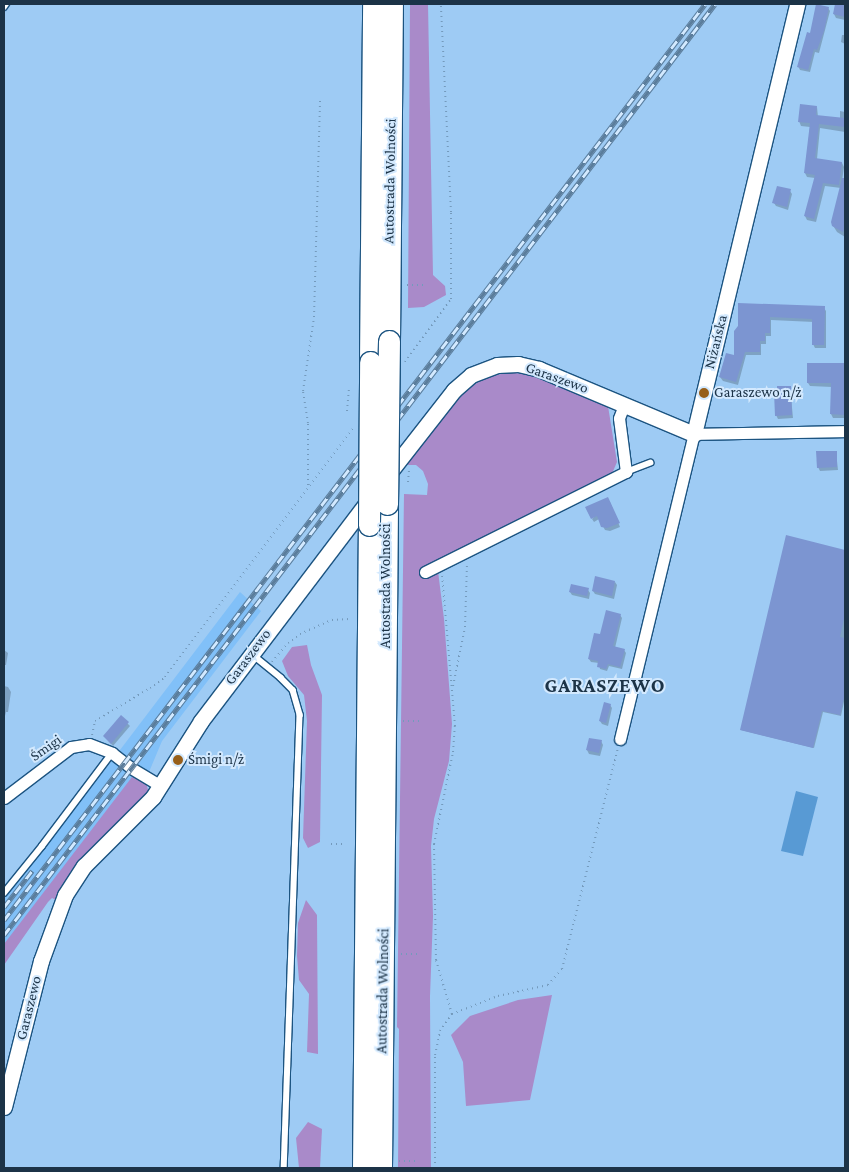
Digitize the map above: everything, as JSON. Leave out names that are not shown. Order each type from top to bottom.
[{"type":"highway","name":"Autostrada Wolności","points":[[363,1168],[373,4]]},
{"type":"highway","name":"Autostrada Wolności","points":[[390,1164],[387,504],[392,4]]},
{"type":"street","name":"Niżańska","points":[[620,739],[797,4]]},
{"type":"street","name":"Garaszewo","points":[[4,1107],[41,961],[65,896],[84,866],[148,802],[161,786],[201,721],[251,654],[433,416],[454,390],[471,375],[497,365],[530,366],[694,434],[845,431]]},
{"type":"street","points":[[425,572],[626,472],[620,418],[624,405]]},
{"type":"street","points":[[89,744],[112,753],[130,768],[161,786]]},
{"type":"street","name":"Śmigi","points":[[4,798],[71,747],[89,744]]},
{"type":"lane","points":[[626,472],[650,463]]},
{"type":"lane","points":[[251,654],[293,690],[300,715],[284,1168]]},
{"type":"lane","points":[[4,892],[42,846],[112,753]]},
{"type":"path","points":[[404,364],[451,299],[451,212],[441,4]]},
{"type":"path","points":[[308,486],[308,423],[303,391],[314,317],[320,99]]},
{"type":"path","points":[[407,284],[425,285]]},
{"type":"path","points":[[347,411],[348,386]]},
{"type":"path","points":[[89,744],[95,721],[165,677],[355,426]]},
{"type":"path","points":[[408,482],[409,464]]},
{"type":"path","points":[[453,688],[465,627],[468,567],[465,552]]},
{"type":"path","points":[[444,563],[443,586],[453,688],[454,745],[434,844],[436,960],[452,1014]]},
{"type":"path","points":[[268,667],[288,643],[300,634],[332,620],[349,619]]},
{"type":"path","points":[[403,721],[422,722]]},
{"type":"path","points":[[435,1168],[435,1055],[440,1031],[452,1014],[498,996],[548,985],[562,969],[620,739]]},
{"type":"path","points":[[331,844],[346,844]]},
{"type":"path","points":[[401,954],[418,954]]},
{"type":"path","points":[[390,1164],[416,1161]]},
{"type":"shaded area","points":[[410,4],[428,4],[433,275],[445,286],[446,295],[424,307],[408,308]]},
{"type":"shaded area","points":[[509,372],[534,376],[608,406],[617,462],[611,476],[438,571],[444,619],[452,724],[449,761],[434,819],[431,846],[433,916],[430,996],[431,1168],[398,1168],[399,1029],[397,1027],[404,494],[427,495],[428,484],[423,471],[416,465],[408,465],[408,461],[464,391],[485,378]]},
{"type":"shaded area","points":[[240,592],[261,611],[162,741],[144,784],[4,954],[4,899]]},
{"type":"shaded area","points":[[307,645],[311,665],[322,695],[320,842],[308,848],[303,838],[307,721],[304,695],[288,676],[282,661],[292,647]]},
{"type":"shaded area","points":[[132,777],[146,783],[149,793],[56,900],[52,898],[48,902],[4,965],[4,944]]},
{"type":"shaded area","points":[[796,791],[818,797],[803,856],[781,851]]},
{"type":"shaded area","points":[[306,900],[317,915],[318,1054],[307,1052],[309,994],[299,980],[297,956],[298,923]]},
{"type":"shaded area","points":[[552,995],[530,1100],[466,1106],[463,1062],[451,1035],[470,1016],[518,1000]]},
{"type":"shaded area","points":[[308,1122],[322,1129],[320,1168],[299,1168],[296,1138]]},
{"type":"building","points":[[816,4],[829,7],[824,31],[817,50],[814,49],[808,70],[797,67],[807,32],[810,33]]},
{"type":"building","points":[[835,4],[845,4],[845,17],[833,14]]},
{"type":"building","points":[[800,104],[817,106],[816,115],[845,118],[845,127],[819,124],[815,158],[842,162],[839,185],[823,183],[814,219],[804,216],[815,175],[804,173],[810,123],[798,122]]},
{"type":"building","points":[[842,178],[845,178],[845,226],[843,232],[832,226],[831,222]]},
{"type":"building","points":[[777,186],[791,189],[787,207],[772,203]]},
{"type":"building","points":[[738,303],[825,306],[824,345],[812,345],[812,319],[770,317],[770,333],[765,333],[765,341],[760,341],[760,352],[745,352],[736,382],[719,377],[726,353],[734,355],[734,331],[738,326]]},
{"type":"building","points":[[807,363],[845,363],[845,415],[830,414],[831,383],[807,383]]},
{"type":"building","points":[[777,386],[791,386],[792,415],[775,416],[774,392],[777,392]]},
{"type":"building","points":[[816,451],[837,451],[837,467],[817,468]]},
{"type":"building","points":[[608,497],[620,523],[607,528],[601,527],[597,516],[591,519],[585,507]]},
{"type":"building","points":[[786,535],[845,550],[845,614],[840,637],[845,638],[845,694],[840,715],[822,711],[813,748],[740,730]]},
{"type":"building","points":[[595,576],[615,581],[612,596],[592,591]]},
{"type":"building","points":[[571,584],[589,588],[587,596],[569,592]]},
{"type":"building","points":[[606,610],[621,614],[613,646],[625,649],[620,667],[608,664],[606,669],[597,667],[598,661],[588,659],[594,633],[600,634]]},
{"type":"building","points":[[604,702],[611,704],[606,723],[599,721]]},
{"type":"building","points":[[121,715],[129,722],[111,744],[103,736]]},
{"type":"building","points":[[589,738],[602,740],[599,753],[586,750]]},
{"type":"railway","points":[[4,920],[705,4]]},
{"type":"railway","points":[[4,935],[715,4]]},
{"type":"railway","points":[[4,907],[32,871]]},
{"type":"place","name":"Garaszewo n/ż","points":[[704,393]]},
{"type":"place","name":"Śmigi n/ż","points":[[178,760]]},
{"type":"district","name":"GARASZEWO","points":[[605,685]]}]
